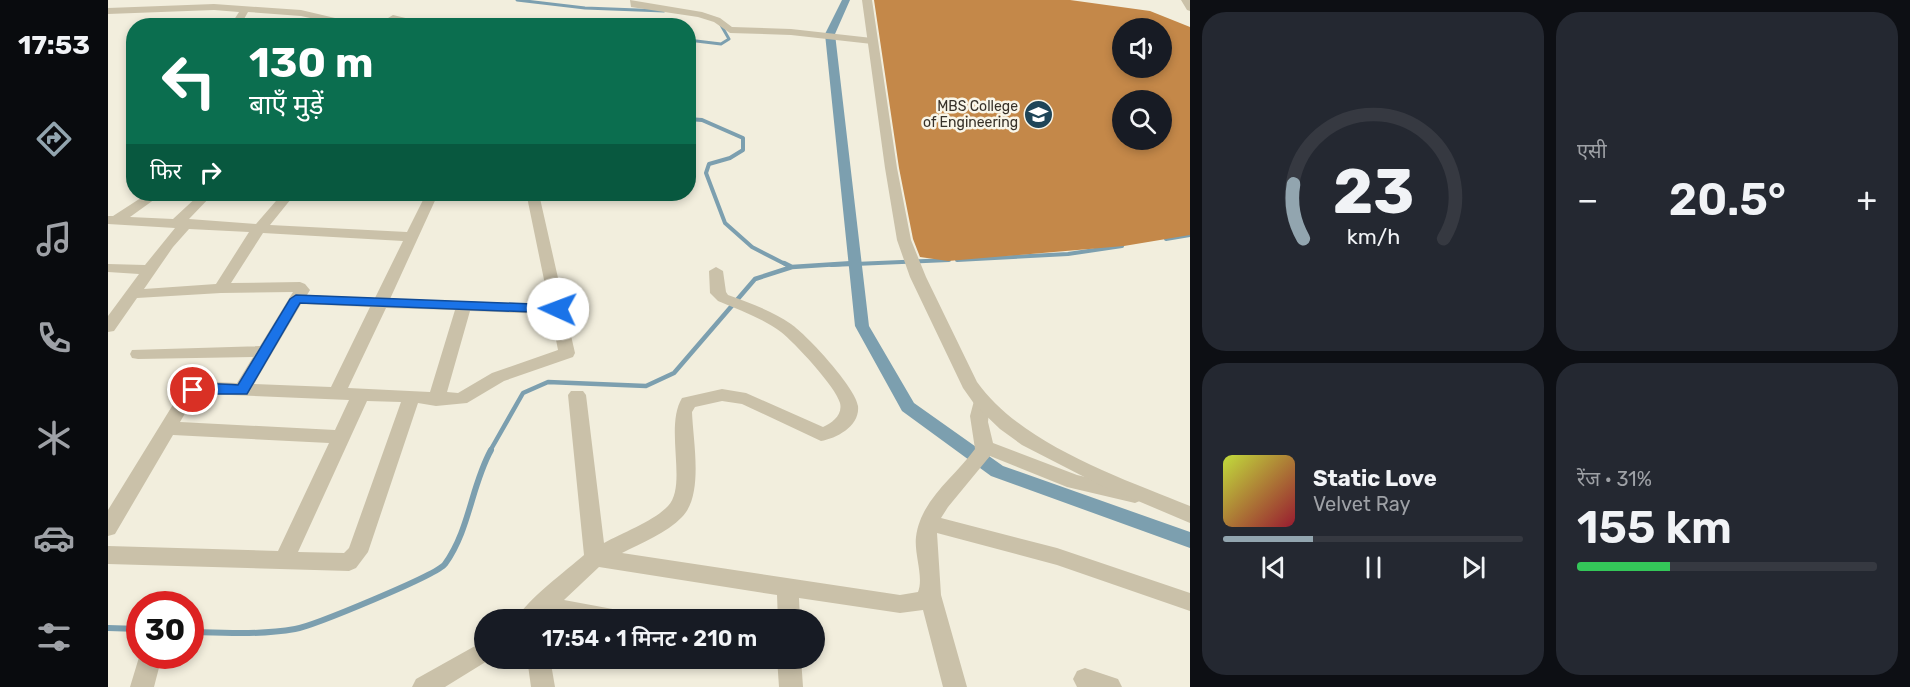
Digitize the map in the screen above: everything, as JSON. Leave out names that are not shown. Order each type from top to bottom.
[{"type":"street","points":[[108,3],[111,0]]},
{"type":"street","points":[[214,7],[223,0]]},
{"type":"street","points":[[635,0],[634,5],[672,9],[714,18],[730,30],[791,32],[872,41]]},
{"type":"street","points":[[867,0],[904,240],[918,277],[969,384],[981,401],[1006,424],[1029,440],[1142,496],[1190,515]]},
{"type":"street","points":[[1186,0],[1190,8]]},
{"type":"street","points":[[109,18],[186,4],[301,13],[325,18]]},
{"type":"street","points":[[240,18],[245,9]]},
{"type":"street","points":[[112,220],[143,201]]},
{"type":"street","points":[[110,322],[182,223],[201,201]]},
{"type":"street","points":[[221,288],[258,228],[283,201]]},
{"type":"street","points":[[337,394],[429,201]]},
{"type":"street","points":[[108,528],[188,394],[193,390],[206,388],[411,399],[461,399],[498,377],[567,353],[535,201]]},
{"type":"street","points":[[112,220],[413,237]]},
{"type":"street","points":[[108,268],[149,270]]},
{"type":"street","points":[[539,609],[595,558],[668,517],[682,502],[686,491],[683,412],[688,402],[722,395],[746,399],[821,435],[828,434],[843,423],[850,407],[843,392],[788,328],[723,298],[718,293],[716,271]]},
{"type":"street","points":[[132,294],[221,288],[300,287],[302,290],[242,390]]},
{"type":"street","points":[[296,299],[558,309]]},
{"type":"street","points":[[436,400],[464,306]]},
{"type":"street","points":[[138,354],[266,351]]},
{"type":"street","points":[[577,395],[595,558]]},
{"type":"street","points":[[285,558],[360,396]]},
{"type":"street","points":[[108,555],[285,558],[344,563],[353,559],[358,552],[411,399]]},
{"type":"street","points":[[981,401],[977,416],[984,450]]},
{"type":"street","points":[[169,428],[341,437]]},
{"type":"street","points":[[955,687],[930,595],[931,581],[926,553],[929,524],[944,496],[984,450]]},
{"type":"street","points":[[984,450],[1074,482],[1142,496]]},
{"type":"street","points":[[929,524],[1057,557],[1190,602]]},
{"type":"street","points":[[595,558],[900,604],[922,601],[930,595]]},
{"type":"street","points":[[788,586],[789,609]]},
{"type":"street","points":[[424,687],[474,657]]},
{"type":"street","points":[[142,687],[147,669]]},
{"type":"street","points":[[540,669],[543,687]]},
{"type":"street","points":[[790,669],[791,687]]},
{"type":"street","points":[[1085,679],[1110,687]]},
{"type":"building","name":"MBS College of Engineering","points":[[874,0],[1070,0],[1150,11],[1168,18],[1112,18],[1112,78],[1172,78],[1172,20],[1190,27],[1190,235],[1124,246],[948,261],[920,257],[913,239],[899,168]]},
{"type":"waterway","points":[[517,0],[585,8],[664,11]]},
{"type":"waterway","points":[[846,0],[830,34],[862,326],[908,407],[997,471],[1190,540]]},
{"type":"waterway","points":[[696,41],[721,44],[729,39],[721,25]]},
{"type":"waterway","points":[[696,120],[743,138],[743,150],[730,158],[709,164],[706,173],[725,223],[752,247],[787,265]]},
{"type":"waterway","points":[[1166,239],[1190,235]]},
{"type":"waterway","points":[[957,260],[1068,254],[1122,246]]},
{"type":"waterway","points":[[831,265],[949,260]]},
{"type":"waterway","points":[[784,263],[792,267]]},
{"type":"waterway","points":[[792,267],[854,263]]},
{"type":"waterway","points":[[490,451],[523,393],[548,382],[646,386],[674,373],[755,279],[792,267]]},
{"type":"waterway","points":[[204,632],[256,633],[295,629],[374,600],[437,570],[445,564],[460,536],[484,464],[491,450]]},
{"type":"waterway","points":[[108,628],[126,629]]},
{"type":"place","name":"MBS College of Engineering","points":[[1039,114]]},
{"type":"route","points":[[193,390],[206,388],[242,390],[296,299],[558,309]]}]
